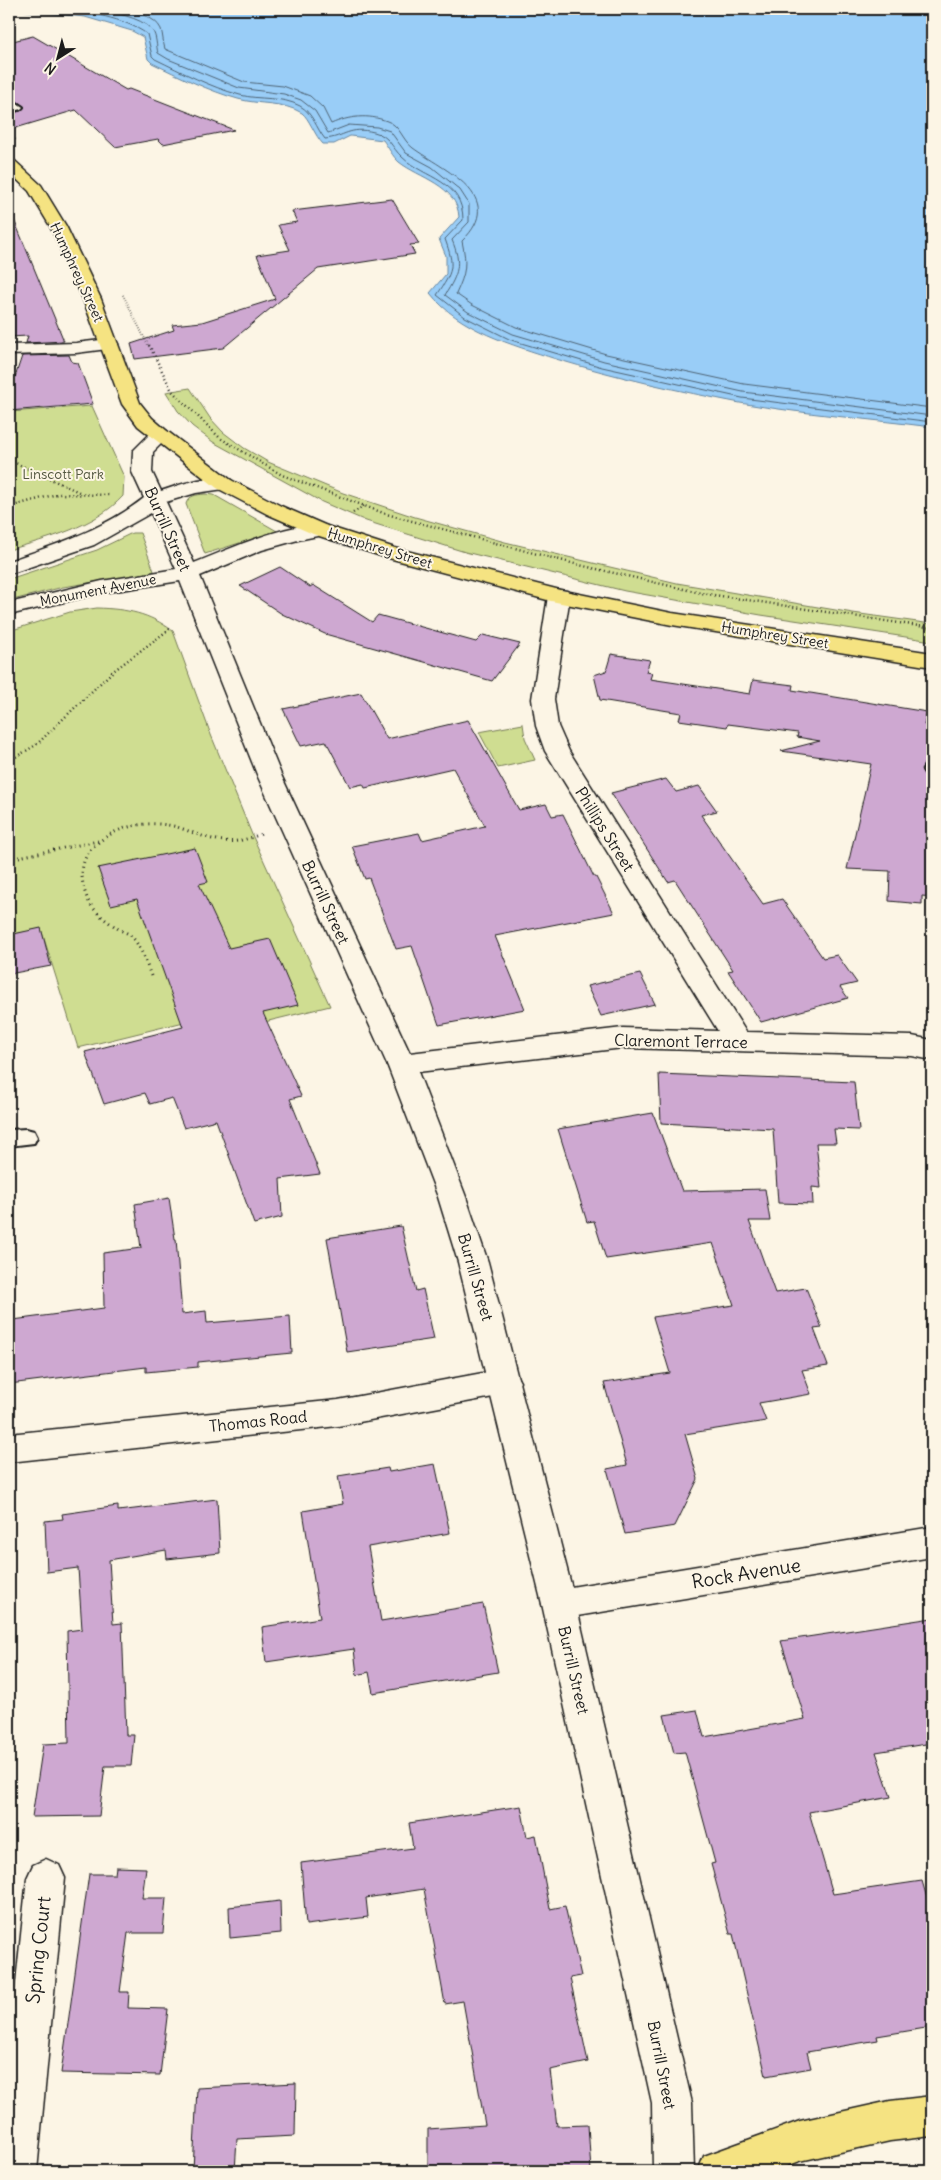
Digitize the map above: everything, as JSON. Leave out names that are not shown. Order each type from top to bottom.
[{"type":"main road","name":"Humphrey Street","points":[[9,164],[34,188],[58,226],[92,299],[131,404],[145,422],[160,435],[224,484],[274,510],[320,530],[388,552],[559,596],[672,619],[932,660]]},
{"type":"main road","points":[[720,2171],[800,2141],[890,2121],[932,2116]]},
{"type":"street","points":[[9,350],[76,348],[108,344]]},
{"type":"street","name":"Burrill Street","points":[[160,435],[143,451],[142,472],[156,499],[188,573],[291,825],[401,1064],[452,1197],[473,1262],[559,1604],[672,2103],[674,2171]]},
{"type":"street","points":[[9,568],[87,541],[139,512],[156,499],[194,487],[224,484]]},
{"type":"street","name":"Monument Avenue","points":[[9,609],[102,587],[188,573],[255,546],[295,534],[320,530]]},
{"type":"street","name":"Phillips Street","points":[[559,596],[544,699],[547,726],[557,751],[738,1041]]},
{"type":"street","name":"Claremont Terrace","points":[[401,1064],[623,1038],[912,1046],[932,1050]]},
{"type":"street","name":"Thomas Road","points":[[9,1448],[338,1413],[504,1382]]},
{"type":"street","name":"Rock Avenue","points":[[559,1604],[932,1542]]},
{"type":"street","name":"Spring Court","points":[[16,2171],[46,1878]]},
{"type":"lane","points":[[9,102],[16,107],[9,109]]},
{"type":"path","points":[[136,320],[172,391],[220,438],[282,475],[386,514],[575,564],[701,593],[932,628]]},
{"type":"path","points":[[9,460],[80,493]]},
{"type":"path","points":[[9,507],[57,494],[80,493],[116,496]]},
{"type":"path","points":[[353,514],[364,506]]},
{"type":"path","points":[[9,761],[18,757],[48,735],[111,673],[171,628]]},
{"type":"path","points":[[150,976],[133,937],[96,913],[86,896],[82,878],[84,860],[91,848],[110,834],[134,826],[159,824],[185,830],[206,838],[234,842],[291,825]]},
{"type":"path","points":[[9,859],[98,841]]},
{"type":"green space","points":[[190,388],[210,418],[223,432],[244,448],[268,462],[343,493],[415,517],[505,542],[677,583],[853,613],[932,624],[932,641],[761,615],[625,591],[465,552],[366,521],[322,502],[213,442],[192,426],[178,411],[166,392]]},
{"type":"green space","name":"Linscott Park","points":[[92,406],[124,477],[123,496],[112,507],[85,524],[55,536],[9,550],[9,412]]},
{"type":"green space","points":[[205,494],[214,495],[277,531],[205,554],[186,504],[191,497]]},
{"type":"green space","points":[[132,533],[140,533],[154,571],[151,573],[63,587],[9,601],[9,579],[97,550]]},
{"type":"green space","points":[[97,608],[118,609],[137,613],[155,620],[173,631],[211,735],[253,837],[330,1006],[199,1038],[192,1020],[78,1048],[41,929],[9,935],[9,631],[70,612]]},
{"type":"green space","points":[[523,724],[525,738],[535,760],[498,768],[479,732]]},
{"type":"water","points":[[9,9],[932,9],[932,427],[788,410],[694,394],[579,366],[487,335],[456,317],[430,293],[446,274],[446,256],[439,239],[459,217],[457,206],[452,197],[444,190],[399,162],[383,140],[350,136],[334,144],[323,144],[305,115],[294,109],[227,96],[152,63],[148,59],[143,37],[132,31],[85,17]]},
{"type":"building","points":[[33,36],[126,90],[129,89],[234,130],[163,144],[158,139],[115,147],[76,110],[9,130],[9,114],[21,111],[25,107],[9,96],[9,42]]},
{"type":"building","points":[[392,199],[419,244],[410,245],[415,254],[318,269],[223,348],[135,359],[131,344],[174,330],[172,325],[202,322],[275,299],[257,255],[290,250],[278,225],[297,222],[292,211]]},
{"type":"building","points":[[9,210],[64,341],[26,343],[28,336],[9,337]]},
{"type":"building","points":[[69,355],[72,362],[78,363],[93,404],[9,411],[9,395],[22,356]]},
{"type":"building","points":[[280,567],[310,587],[313,585],[372,622],[378,615],[476,642],[483,635],[520,644],[492,681],[325,634],[282,614],[240,586]]},
{"type":"building","points":[[611,654],[650,660],[646,672],[652,673],[650,679],[750,694],[753,680],[793,685],[792,690],[927,712],[924,725],[932,726],[932,760],[925,762],[921,769],[924,775],[932,778],[932,897],[922,896],[922,904],[889,901],[890,871],[847,869],[871,764],[781,751],[820,741],[797,737],[798,733],[728,724],[727,727],[679,720],[681,713],[600,700],[594,675],[606,671]]},
{"type":"building","points":[[361,693],[387,739],[468,720],[519,810],[546,804],[552,816],[563,814],[594,877],[596,877],[614,913],[495,936],[525,1009],[439,1025],[412,946],[396,949],[369,878],[365,879],[352,846],[419,833],[422,840],[485,826],[453,768],[365,788],[363,784],[350,787],[326,741],[301,746],[283,709]]},
{"type":"building","points":[[666,779],[676,792],[699,786],[717,811],[701,815],[763,904],[782,899],[823,958],[837,955],[857,983],[840,987],[848,998],[761,1022],[728,971],[733,970],[675,880],[668,882],[611,793]]},
{"type":"building","points":[[195,848],[208,882],[199,884],[229,948],[270,939],[298,1005],[263,1013],[301,1096],[290,1099],[320,1174],[280,1179],[282,1217],[254,1224],[216,1120],[184,1128],[172,1098],[150,1104],[145,1093],[104,1104],[85,1052],[183,1027],[137,899],[111,905],[98,868]]},
{"type":"building","points":[[41,928],[51,966],[9,974],[9,935]]},
{"type":"building","points":[[640,974],[655,1004],[601,1016],[587,986]]},
{"type":"building","points":[[659,1074],[854,1082],[859,1130],[834,1129],[836,1143],[816,1143],[821,1188],[812,1187],[813,1204],[778,1203],[773,1129],[661,1123]]},
{"type":"building","points":[[653,1113],[682,1191],[765,1189],[770,1221],[749,1221],[775,1293],[806,1288],[822,1328],[814,1329],[828,1366],[802,1370],[811,1394],[759,1403],[766,1421],[685,1434],[698,1479],[675,1526],[625,1534],[607,1469],[627,1465],[604,1383],[670,1373],[653,1317],[734,1305],[713,1243],[606,1259],[594,1221],[587,1222],[558,1129]]},
{"type":"building","points":[[169,1198],[176,1239],[182,1314],[206,1311],[207,1323],[290,1316],[292,1353],[198,1362],[198,1367],[146,1372],[146,1367],[9,1384],[9,1338],[12,1338],[13,1320],[104,1308],[103,1253],[141,1248],[135,1204]]},
{"type":"building","points":[[401,1226],[416,1291],[423,1289],[434,1339],[347,1352],[327,1238]]},
{"type":"building","points":[[435,1464],[450,1533],[368,1547],[381,1621],[483,1604],[498,1672],[373,1693],[369,1672],[357,1675],[354,1649],[266,1662],[262,1627],[320,1618],[303,1511],[343,1504],[338,1476],[388,1468],[389,1472]]},
{"type":"building","points":[[217,1499],[220,1553],[167,1559],[166,1550],[109,1560],[113,1624],[122,1623],[126,1735],[134,1735],[131,1766],[105,1766],[99,1816],[32,1817],[43,1744],[69,1743],[67,1631],[82,1629],[78,1568],[47,1572],[45,1521],[63,1519],[62,1514],[118,1506],[118,1511]]},
{"type":"building","points":[[932,1618],[932,1743],[876,1752],[891,1797],[809,1812],[833,1894],[922,1881],[932,1915],[932,2027],[877,2036],[878,2040],[807,2052],[811,2068],[766,2076],[733,1934],[730,1934],[711,1864],[715,1863],[685,1752],[674,1753],[664,1715],[697,1710],[704,1737],[805,1719],[781,1641]]},
{"type":"building","points":[[521,1806],[527,1837],[536,1835],[550,1909],[565,1906],[581,1976],[570,1978],[588,2062],[550,2070],[557,2126],[588,2125],[591,2171],[428,2170],[428,2129],[485,2125],[463,2001],[445,2004],[424,1889],[366,1898],[368,1917],[306,1925],[301,1863],[413,1848],[409,1823]]},
{"type":"building","points":[[116,1867],[146,1868],[142,1898],[166,1898],[163,1933],[128,1933],[120,1992],[129,1992],[128,2008],[168,2009],[160,2075],[61,2073],[89,1874],[115,1874]]},
{"type":"building","points":[[280,1901],[281,1933],[230,1938],[229,1907]]},
{"type":"building","points":[[296,2083],[295,2136],[237,2139],[235,2171],[193,2171],[197,2088]]}]
